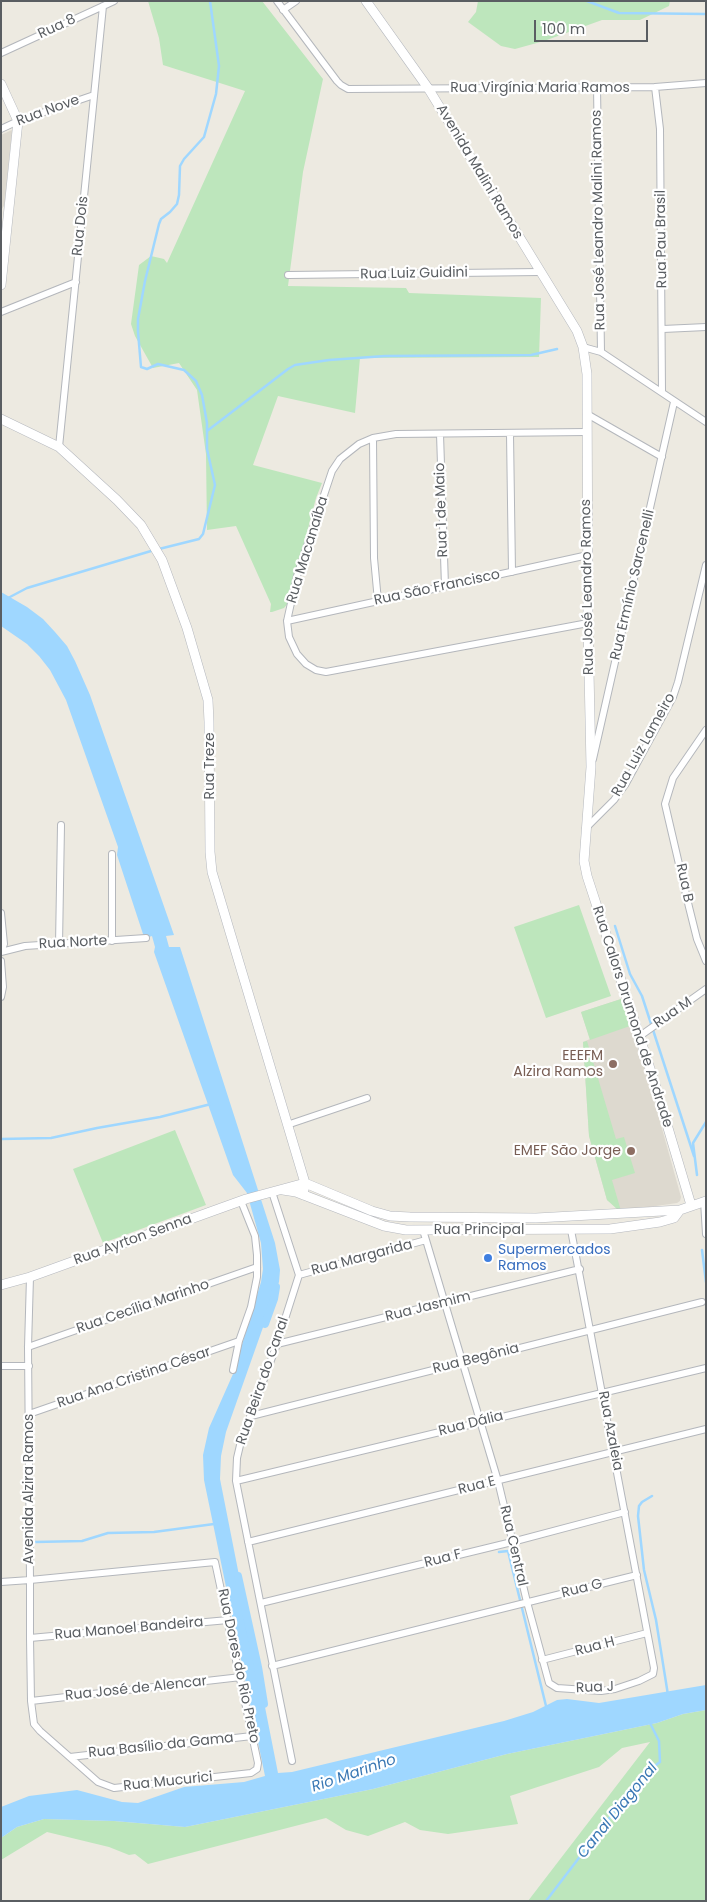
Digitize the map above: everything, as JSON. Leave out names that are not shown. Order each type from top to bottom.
[{"type":"street","name":"Rua 8","points":[[1,53],[114,1]]},
{"type":"street","points":[[277,1],[283,10],[296,1]]},
{"type":"street","name":"Avenida Malini Ramos","points":[[366,1],[428,88],[577,332],[583,347]]},
{"type":"street","name":"Rua Dois","points":[[59,447],[103,6]]},
{"type":"street","name":"Rua Virgínia Maria Ramos","points":[[283,10],[337,81],[345,88],[655,87],[706,83]]},
{"type":"street","points":[[1,84],[18,121],[1,285]]},
{"type":"street","name":"Rua José Leandro Malini Ramos","points":[[597,87],[602,352]]},
{"type":"street","name":"Rua Pau Brasil","points":[[655,87],[660,129],[662,392]]},
{"type":"street","name":"Rua Nove","points":[[1,129],[18,121],[94,95]]},
{"type":"street","name":"Rua Luiz Guidini","points":[[288,275],[540,272]]},
{"type":"street","points":[[1,312],[76,282]]},
{"type":"street","points":[[663,329],[706,327]]},
{"type":"street","points":[[583,347],[602,352],[706,422]]},
{"type":"street","name":"Rua José Leandro Ramos","points":[[583,347],[587,374],[588,623],[591,767],[586,828]]},
{"type":"street","name":"Rua Ermínio Sarcenelli","points":[[591,767],[674,402]]},
{"type":"street","points":[[587,414],[662,458]]},
{"type":"street","name":"Rua Treze","points":[[1,419],[59,447],[117,500],[141,525],[162,560],[187,628],[208,700],[210,722],[210,852],[212,872],[304,1183],[304,1195]]},
{"type":"street","name":"Rua Macanaíba","points":[[587,432],[396,434],[373,438],[347,452],[332,471],[297,576],[287,621],[289,637],[297,654],[306,664],[316,670],[326,672],[588,623]]},
{"type":"street","name":"Rua 1 de Maio","points":[[440,434],[445,586]]},
{"type":"street","points":[[510,434],[512,572]]},
{"type":"street","points":[[373,438],[374,558],[378,601]]},
{"type":"street","name":"Rua São Francisco","points":[[287,621],[588,555]]},
{"type":"street","name":"Rua Luiz Lameiro","points":[[586,828],[614,800],[625,785],[673,696],[706,565]]},
{"type":"street","name":"Rua B","points":[[705,735],[673,778],[665,804],[697,939],[706,960]]},
{"type":"street","points":[[59,944],[61,825]]},
{"type":"street","name":"Rua Calors Drumond de Andrade","points":[[586,828],[583,851],[587,876],[640,1036],[699,1203]]},
{"type":"street","points":[[112,854],[112,942]]},
{"type":"street","points":[[1,914],[4,944],[1,951]]},
{"type":"street","name":"Rua Norte","points":[[1,951],[26,946],[112,942],[146,938]]},
{"type":"street","points":[[1,961],[3,987],[1,997]]},
{"type":"street","name":"Rua M","points":[[640,1036],[706,989]]},
{"type":"street","points":[[287,1125],[367,1098]]},
{"type":"street","points":[[299,1275],[273,1192],[304,1183]]},
{"type":"street","name":"Rua Principal","points":[[304,1183],[372,1211],[390,1216],[536,1218],[680,1210],[699,1203]]},
{"type":"street","name":"Rua Principal","points":[[273,1192],[304,1195],[384,1226],[423,1230],[610,1229],[660,1222],[674,1218],[680,1210]]},
{"type":"street","name":"Rua Ayrton Senna","points":[[1,1285],[30,1277],[244,1200],[273,1192]]},
{"type":"street","points":[[233,1370],[239,1341],[251,1307],[257,1268],[255,1236],[244,1200]]},
{"type":"street","points":[[699,1203],[706,1234]]},
{"type":"street","name":"Rua Central","points":[[423,1230],[498,1481],[542,1660]]},
{"type":"street","name":"Rua Azaleia","points":[[571,1230],[580,1269],[647,1633]]},
{"type":"street","name":"Rua Margarida","points":[[299,1275],[426,1240]]},
{"type":"street","name":"Rua Cecília Marinho","points":[[28,1347],[257,1268]]},
{"type":"street","name":"Rua Jasmim","points":[[277,1344],[580,1269]]},
{"type":"street","name":"Rua Beira do Canal","points":[[292,1761],[236,1481],[237,1458],[241,1441],[277,1344],[299,1275]]},
{"type":"street","name":"Avenida Alzira Ramos","points":[[30,1277],[28,1347],[31,1701]]},
{"type":"street","name":"Rua Begônia","points":[[251,1416],[702,1302]]},
{"type":"street","name":"Rua Ana Cristina César","points":[[29,1414],[239,1341]]},
{"type":"street","points":[[1,1366],[29,1366]]},
{"type":"street","name":"Rua Dália","points":[[236,1481],[706,1368]]},
{"type":"street","name":"Rua E","points":[[248,1542],[706,1429]]},
{"type":"street","name":"Rua F","points":[[261,1603],[512,1542],[625,1512]]},
{"type":"street","name":"Rua Dores do Rio Preto","points":[[30,1580],[216,1562],[241,1677],[258,1763],[257,1769]]},
{"type":"street","name":"Rua G","points":[[272,1666],[636,1576]]},
{"type":"street","points":[[1,1582],[30,1580]]},
{"type":"street","name":"Rua Manoel Bandeira","points":[[30,1638],[228,1620]]},
{"type":"street","name":"Rua H","points":[[542,1660],[647,1633]]},
{"type":"street","name":"Rua J","points":[[542,1660],[548,1682],[554,1688],[590,1691],[615,1689],[653,1674],[654,1668],[647,1633]]},
{"type":"street","name":"Rua José de Alencar","points":[[31,1701],[241,1677]]},
{"type":"street","name":"Rua Mucurici","points":[[31,1701],[32,1720],[37,1728],[98,1782],[114,1788],[251,1773],[257,1769]]},
{"type":"street","name":"Rua Basílio da Gama","points":[[70,1757],[252,1736]]},
{"type":"shaded area","points":[[12,130],[5,201],[1,210],[1,135]]},
{"type":"shaded area","points":[[621,999],[649,1082],[681,1197],[677,1203],[621,1211],[607,1200],[589,1136],[583,1042],[590,1039],[581,1012]]},
{"type":"green space","points":[[148,1],[262,1],[323,79],[303,172],[288,286],[406,288],[409,293],[541,298],[539,357],[360,358],[355,413],[278,396],[253,465],[322,483],[316,498],[289,602],[284,608],[272,612],[270,612],[271,604],[236,526],[207,530],[206,454],[197,390],[179,363],[153,368],[135,336],[131,324],[139,265],[151,256],[164,259],[167,263],[245,91],[163,65],[159,38]]},
{"type":"green space","points":[[478,1],[670,1],[669,6],[640,20],[602,20],[544,41],[515,49],[501,46],[468,22],[476,12]]},
{"type":"green space","points":[[579,905],[611,996],[546,1018],[514,927]]},
{"type":"green space","points":[[621,999],[630,1026],[590,1040],[581,1012]]},
{"type":"green space","points":[[587,1041],[616,1139],[624,1137],[635,1173],[612,1180],[621,1211],[607,1200],[589,1136],[583,1042]]},
{"type":"green space","points":[[175,1130],[206,1205],[103,1243],[73,1169]]},
{"type":"green space","points":[[706,1710],[706,1901],[528,1901],[650,1742],[622,1748],[599,1767],[510,1796],[518,1824],[448,1834],[420,1830],[405,1822],[368,1836],[346,1830],[326,1818],[148,1864],[135,1854],[129,1855],[109,1847],[47,1832],[1,1860],[1,1838],[17,1827],[44,1819],[114,1821],[185,1827],[373,1789],[507,1754],[657,1723],[683,1714]]},
{"type":"water","name":"Rio Marinho","points":[[1,592],[27,607],[43,619],[55,632],[67,646],[90,695],[174,935],[166,936],[169,947],[180,947],[275,1243],[280,1270],[279,1282],[226,1432],[221,1456],[220,1479],[278,1773],[292,1772],[504,1721],[533,1712],[557,1700],[567,1699],[599,1703],[706,1685],[706,1710],[683,1714],[657,1723],[507,1754],[373,1789],[185,1827],[114,1821],[44,1819],[17,1827],[1,1838],[1,1807],[29,1796],[77,1790],[122,1802],[138,1803],[184,1787],[244,1782],[265,1776],[204,1480],[203,1455],[209,1428],[233,1374],[261,1282],[263,1269],[261,1243],[247,1193],[233,1175],[154,952],[155,947],[152,936],[146,938],[143,934],[117,855],[118,847],[66,700],[50,670],[39,656],[27,644],[1,626]]},
{"type":"waterway","points":[[8,598],[27,588],[151,551],[199,539],[203,534],[215,485],[207,449],[207,423],[202,395],[196,381],[184,370],[158,364],[147,369],[141,367],[138,319],[159,224],[161,219],[177,204],[180,166],[204,137],[216,94],[219,66],[210,1]]},
{"type":"waterway","points":[[587,1],[619,13],[706,14]]},
{"type":"waterway","points":[[207,431],[295,365],[329,360],[385,356],[531,355],[557,349]]},
{"type":"waterway","points":[[615,926],[630,974],[642,996],[694,1156]]},
{"type":"waterway","points":[[1,1139],[51,1138],[160,1117],[211,1104]]},
{"type":"waterway","points":[[697,1175],[693,1143],[706,1122]]},
{"type":"waterway","points":[[702,1250],[706,1282]]},
{"type":"waterway","points":[[265,1324],[274,1299],[276,1287]]},
{"type":"waterway","points":[[652,1496],[639,1506],[638,1516],[644,1570],[656,1620],[668,1695]]},
{"type":"waterway","points":[[35,1542],[82,1541],[108,1533],[154,1532],[214,1524]]},
{"type":"waterway","points":[[499,1552],[508,1551],[546,1706]]},
{"type":"waterway","points":[[238,1576],[264,1704]]},
{"type":"waterway","name":"Canal Diagonal","points":[[546,1901],[614,1812],[648,1771],[660,1762],[659,1741],[650,1723]]},
{"type":"place","name":"EEEFM Alzira Ramos","points":[[613,1064]]},
{"type":"place","name":"EMEF São Jorge","points":[[631,1151]]},
{"type":"place","name":"Supermercados Ramos","points":[[488,1258]]}]
